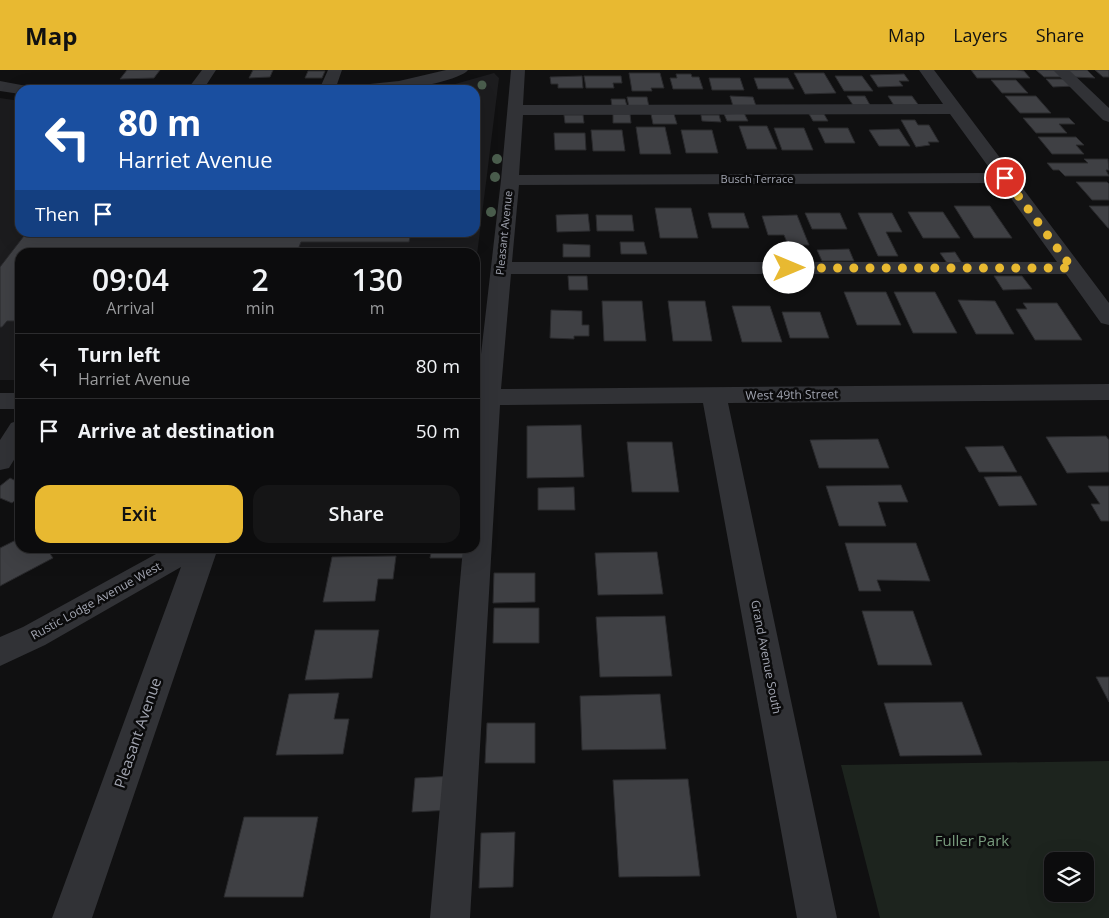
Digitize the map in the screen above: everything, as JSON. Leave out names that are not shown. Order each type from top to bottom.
[{"type":"street","points":[[198,85],[208,70]]},
{"type":"street","points":[[329,85],[335,70]]},
{"type":"street","points":[[405,85],[461,70]]},
{"type":"street","name":"Pleasant Avenue","points":[[480,429],[482,396],[501,268],[518,70]]},
{"type":"street","points":[[926,70],[1109,318]]},
{"type":"street","points":[[1060,70],[1109,118]]},
{"type":"street","points":[[0,86],[15,88]]},
{"type":"street","points":[[514,110],[955,109]]},
{"type":"street","name":"Busch Terrace","points":[[510,180],[1005,178]]},
{"type":"street","points":[[501,268],[1072,268]]},
{"type":"street","name":"West 49th Street","points":[[482,396],[1109,392]]},
{"type":"street","name":"Grand Avenue South","points":[[714,395],[817,918]]},
{"type":"street","points":[[0,401],[15,401]]},
{"type":"street","points":[[0,461],[15,437]]},
{"type":"street","name":"Rustic Lodge Avenue West","points":[[0,652],[34,636],[181,553]]},
{"type":"street","name":"Pleasant Avenue","points":[[72,918],[201,553]]},
{"type":"street","name":"Pleasant Avenue","points":[[450,918],[472,553]]},
{"type":"shaded area","points":[[494,73],[499,78],[480,231],[480,85],[452,85]]},
{"type":"shaded area","points":[[0,98],[15,100],[15,237],[479,237],[478,248],[15,248],[15,380],[0,380]]},
{"type":"green space","name":"Fuller Park","points":[[1109,761],[1109,918],[880,918],[841,765]]},
{"type":"building","points":[[127,70],[160,70],[154,78],[120,79]]},
{"type":"building","points":[[253,70],[273,70],[270,77],[249,78]]},
{"type":"building","points":[[971,70],[1017,70],[1024,71],[1030,78],[977,78]]},
{"type":"building","points":[[1036,70],[1054,70],[1062,77],[1044,77]]},
{"type":"building","points":[[1066,70],[1087,70],[1095,78],[1073,77]]},
{"type":"building","points":[[1095,70],[1109,70],[1109,77],[1103,77]]},
{"type":"building","points":[[308,71],[325,71],[322,78],[305,78]]},
{"type":"building","points":[[629,73],[660,73],[664,88],[651,88],[652,91],[632,91]]},
{"type":"building","points":[[794,73],[824,73],[836,93],[805,94]]},
{"type":"building","points":[[676,74],[691,74],[692,77],[699,77],[703,89],[673,89],[670,78],[677,78]]},
{"type":"building","points":[[904,74],[909,81],[899,81],[903,86],[878,87],[870,75]]},
{"type":"building","points":[[582,76],[583,88],[558,88],[558,84],[551,84],[550,77]]},
{"type":"building","points":[[584,76],[621,76],[622,83],[613,83],[614,88],[586,88]]},
{"type":"building","points":[[835,76],[862,76],[873,91],[844,91]]},
{"type":"building","points":[[709,78],[740,78],[744,90],[712,90]]},
{"type":"building","points":[[754,78],[788,78],[794,89],[758,89]]},
{"type":"building","points":[[1046,79],[1066,79],[1074,86],[1053,87]]},
{"type":"building","points":[[991,80],[1016,80],[1028,93],[1002,93]]},
{"type":"building","points":[[730,96],[753,97],[756,106],[733,106]]},
{"type":"building","points":[[847,96],[865,96],[870,105],[853,105]]},
{"type":"building","points":[[888,96],[912,96],[920,107],[895,107]]},
{"type":"building","points":[[1005,96],[1036,96],[1051,113],[1020,113]]},
{"type":"building","points":[[627,97],[647,97],[649,107],[629,107]]},
{"type":"building","points":[[611,99],[625,99],[627,106],[612,107]]},
{"type":"building","points":[[744,113],[748,121],[727,121],[724,114]]},
{"type":"building","points":[[613,114],[630,114],[631,123],[613,123]]},
{"type":"building","points":[[651,114],[674,114],[677,124],[653,124]]},
{"type":"building","points":[[809,114],[824,114],[828,121],[813,121]]},
{"type":"building","points":[[564,115],[583,115],[584,123],[565,123]]},
{"type":"building","points":[[701,115],[719,115],[721,122],[702,121]]},
{"type":"building","points":[[1023,118],[1069,118],[1075,124],[1059,124],[1067,133],[1036,133]]},
{"type":"building","points":[[901,120],[915,120],[918,125],[929,125],[939,142],[928,142],[930,145],[916,147]]},
{"type":"building","points":[[739,126],[767,126],[777,149],[747,149]]},
{"type":"building","points":[[636,127],[665,127],[671,154],[640,154]]},
{"type":"building","points":[[774,128],[804,128],[813,150],[782,150]]},
{"type":"building","points":[[818,128],[848,128],[855,143],[825,143]]},
{"type":"building","points":[[899,129],[910,146],[879,146],[869,130]]},
{"type":"building","points":[[591,130],[622,130],[625,151],[593,151]]},
{"type":"building","points":[[681,130],[712,130],[718,153],[686,153]]},
{"type":"building","points":[[554,133],[585,133],[586,150],[555,150]]},
{"type":"building","points":[[1038,137],[1076,137],[1084,145],[1076,145],[1084,154],[1052,154]]},
{"type":"building","points":[[1084,159],[1108,159],[1109,170],[1106,170],[1109,176],[1065,176],[1059,170],[1053,170],[1047,163],[1088,163]]},
{"type":"building","points":[[1076,182],[1107,182],[1109,184],[1109,200],[1092,200]]},
{"type":"building","points":[[954,206],[990,206],[1012,238],[974,238]]},
{"type":"building","points":[[1089,206],[1109,206],[1109,228],[1108,228]]},
{"type":"building","points":[[655,208],[691,208],[698,238],[660,238]]},
{"type":"building","points":[[908,212],[943,212],[960,238],[923,238]]},
{"type":"building","points":[[708,213],[744,213],[749,228],[712,228]]},
{"type":"building","points":[[805,213],[840,213],[847,229],[812,229]]},
{"type":"building","points":[[858,213],[892,213],[902,232],[886,232],[898,256],[878,256]]},
{"type":"building","points":[[588,214],[590,231],[557,232],[556,215]]},
{"type":"building","points":[[596,215],[632,215],[634,231],[597,231]]},
{"type":"building","points":[[797,215],[809,245],[788,245],[784,235],[768,235],[762,216]]},
{"type":"building","points":[[23,237],[410,237],[409,242],[301,242],[299,248],[15,248],[15,321],[7,321],[2,327],[0,327],[0,267]]},
{"type":"building","points":[[620,242],[644,242],[647,254],[621,254]]},
{"type":"building","points":[[563,244],[590,245],[590,257],[563,257]]},
{"type":"building","points":[[849,249],[854,261],[822,261],[817,250]]},
{"type":"building","points":[[955,252],[962,263],[947,263],[940,253]]},
{"type":"building","points":[[768,275],[789,275],[794,287],[771,287]]},
{"type":"building","points":[[568,276],[587,276],[588,290],[569,290]]},
{"type":"building","points":[[994,276],[1022,276],[1032,289],[1003,290]]},
{"type":"building","points":[[844,292],[886,292],[901,325],[857,325]]},
{"type":"building","points":[[894,292],[935,292],[957,333],[913,333]]},
{"type":"building","points":[[958,300],[995,301],[1014,334],[976,334]]},
{"type":"building","points":[[602,301],[642,301],[646,341],[604,341]]},
{"type":"building","points":[[668,301],[705,301],[712,341],[673,341]]},
{"type":"building","points":[[1023,303],[1057,303],[1082,340],[1035,340],[1016,309],[1027,309]]},
{"type":"building","points":[[732,306],[770,306],[782,342],[742,342]]},
{"type":"building","points":[[551,310],[582,311],[582,325],[589,325],[589,336],[574,336],[574,339],[550,338]]},
{"type":"building","points":[[782,312],[820,312],[829,338],[790,338]]},
{"type":"building","points":[[581,425],[584,477],[527,478],[527,426]]},
{"type":"building","points":[[1106,436],[1109,440],[1109,472],[1067,473],[1046,437]]},
{"type":"building","points":[[878,439],[889,468],[819,468],[810,440]]},
{"type":"building","points":[[627,442],[672,442],[679,492],[632,492]]},
{"type":"building","points":[[1003,446],[1017,472],[979,472],[965,447]]},
{"type":"building","points":[[1021,476],[1037,505],[999,506],[984,477]]},
{"type":"building","points":[[10,478],[15,480],[15,500],[12,503],[0,498],[0,486]]},
{"type":"building","points":[[901,485],[908,502],[878,502],[886,526],[839,526],[826,486]]},
{"type":"building","points":[[1088,486],[1109,486],[1109,521],[1101,521],[1091,504],[1100,504]]},
{"type":"building","points":[[574,487],[575,510],[538,510],[538,488]]},
{"type":"building","points":[[15,540],[15,553],[50,553],[53,558],[0,586],[0,548]]},
{"type":"building","points":[[845,543],[916,543],[930,581],[877,580],[881,591],[859,591]]},
{"type":"building","points":[[657,552],[663,594],[598,595],[595,553]]},
{"type":"building","points":[[431,553],[466,553],[465,558],[430,558]]},
{"type":"building","points":[[396,556],[393,579],[378,579],[375,601],[323,602],[332,557]]},
{"type":"building","points":[[494,573],[535,573],[535,602],[493,603]]},
{"type":"building","points":[[494,608],[539,608],[539,643],[493,643]]},
{"type":"building","points":[[862,611],[913,611],[932,665],[878,665]]},
{"type":"building","points":[[665,616],[672,676],[600,677],[596,617]]},
{"type":"building","points":[[315,630],[379,630],[372,678],[305,680]]},
{"type":"building","points":[[1096,677],[1109,677],[1109,702]]},
{"type":"building","points":[[339,693],[334,719],[349,719],[343,754],[276,755],[289,694]]},
{"type":"building","points":[[660,694],[666,749],[582,750],[580,696]]},
{"type":"building","points":[[962,702],[982,755],[900,756],[884,703]]},
{"type":"building","points":[[487,723],[535,723],[535,763],[485,763]]},
{"type":"building","points":[[454,776],[452,810],[412,812],[415,778]]},
{"type":"building","points":[[688,779],[700,876],[619,877],[613,780]]},
{"type":"building","points":[[244,817],[318,817],[303,897],[224,897]]},
{"type":"building","points":[[515,832],[513,887],[479,888],[481,833]]},
{"type":"route","points":[[789,268],[1072,268],[1005,178]]}]
